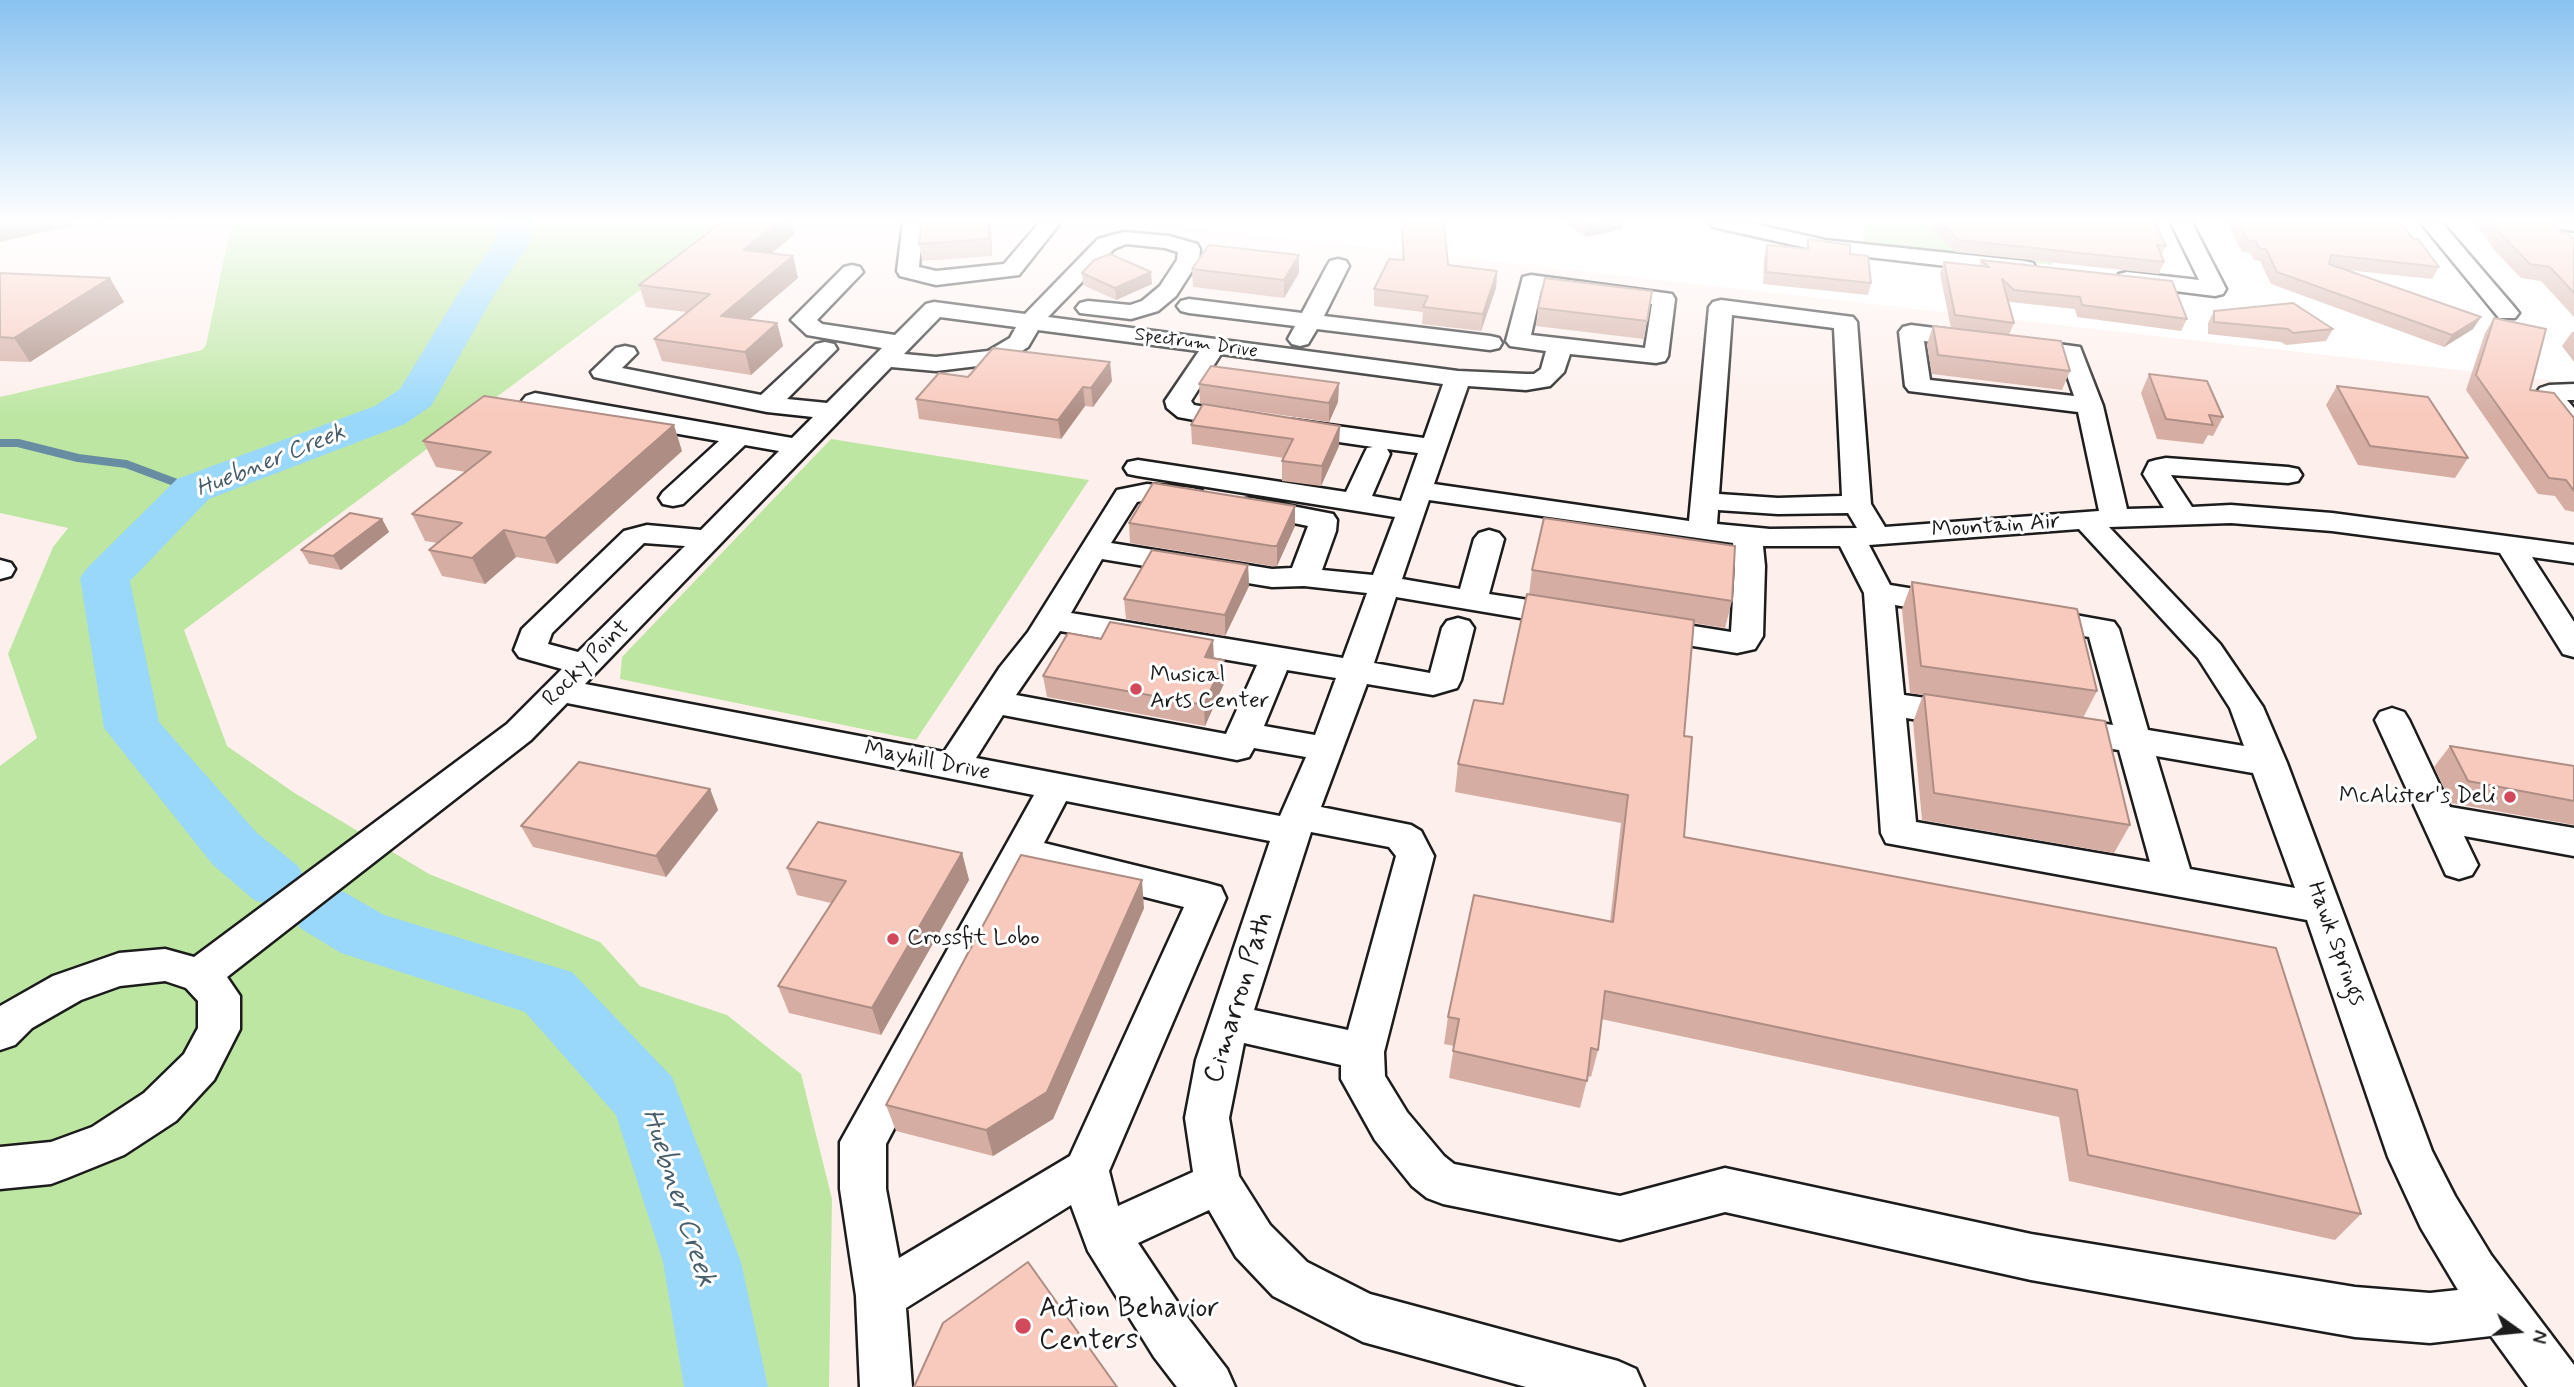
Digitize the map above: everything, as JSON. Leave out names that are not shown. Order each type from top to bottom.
[{"type":"street","points":[[836,288],[803,320],[815,330],[936,364],[994,358],[1020,342],[1030,322],[1062,288]]},
{"type":"street","points":[[928,288],[935,294],[955,288]]},
{"type":"street","points":[[1047,303],[1131,312],[1150,306],[1170,288]]},
{"type":"street","points":[[1291,356],[1327,288]]},
{"type":"street","points":[[1530,288],[1518,341],[1656,356],[1664,299],[1576,288]]},
{"type":"street","points":[[2486,288],[2507,313]]},
{"type":"street","name":"Spectrum Drive","points":[[935,294],[1030,322],[1458,378],[1541,381],[1552,372],[1560,346]]},
{"type":"street","name":"Rocky Point","points":[[200,975],[519,732],[893,351],[935,294]]},
{"type":"street","points":[[1189,306],[1490,343]]},
{"type":"street","points":[[1702,532],[1721,307],[1845,322],[1857,504],[1879,593],[1899,832],[2322,908]]},
{"type":"street","points":[[2090,406],[1918,386],[1911,332],[2071,352],[2090,406],[2100,519]]},
{"type":"street","points":[[1213,346],[1178,401],[1180,408],[1187,412],[1434,447]]},
{"type":"street","points":[[767,404],[825,349]]},
{"type":"street","points":[[625,353],[603,372],[767,404],[834,412]]},
{"type":"street","name":"Cimarron Path","points":[[1458,378],[1327,749],[1295,824],[1229,1022],[1217,1060],[1207,1118],[1209,1147],[1218,1183],[1253,1241],[1290,1279],[1363,1317],[1618,1387]]},
{"type":"street","points":[[2574,392],[2549,393],[2574,426]]},
{"type":"street","points":[[535,401],[800,447]]},
{"type":"street","points":[[673,498],[740,436]]},
{"type":"street","points":[[1356,502],[1377,454]]},
{"type":"street","points":[[2182,514],[2157,474],[2159,468],[2166,466],[2288,475]]},
{"type":"street","points":[[1138,468],[1356,502],[1415,501]]},
{"type":"street","points":[[951,767],[1051,620],[1127,496],[1147,492],[1181,495],[1323,520],[1322,531],[1304,577]]},
{"type":"street","name":"Mountain Air","points":[[1415,501],[1747,536],[1863,537],[2182,514],[2281,516],[2574,554]]},
{"type":"street","points":[[1705,501],[1778,506],[1857,504]]},
{"type":"street","name":"Hawk Springs","points":[[2100,519],[2209,651],[2246,707],[2269,763],[2411,1157],[2438,1212],[2501,1310],[2559,1387]]},
{"type":"street","points":[[587,665],[530,650],[538,629],[634,537],[647,534],[710,539]]},
{"type":"street","points":[[1093,549],[1272,578],[1304,577],[1385,586],[1465,614],[1608,622],[1737,643],[1744,642],[1747,636],[1750,566],[1747,536]]},
{"type":"street","points":[[1051,620],[1275,660],[1433,684],[1445,680],[1489,539]]},
{"type":"street","points":[[2510,546],[2574,646]]},
{"type":"street","points":[[1879,593],[2104,629],[2174,881]]},
{"type":"street","points":[[994,702],[1237,748],[1275,660]]},
{"type":"street","name":"Mayhill Drive","points":[[562,691],[1056,787],[1295,824],[1398,835],[1408,841],[1415,856],[1363,1052]]},
{"type":"street","points":[[1890,704],[1998,720]]},
{"type":"street","points":[[2392,720],[2459,865]]},
{"type":"street","points":[[2039,726],[2269,763]]},
{"type":"street","points":[[1244,734],[1327,749]]},
{"type":"street","points":[[886,1387],[881,1296],[863,1189],[863,1142],[1056,787]]},
{"type":"street","points":[[2437,818],[2574,842]]},
{"type":"street","points":[[881,1296],[1086,1171],[1207,898],[1021,851]]},
{"type":"street","points":[[0,1032],[17,1016],[67,988],[119,970],[165,965],[200,975],[219,996],[219,1029],[199,1068],[160,1107],[108,1140],[51,1163],[6,1176]]},
{"type":"street","points":[[1229,1022],[1363,1052],[1363,1079],[1384,1114],[1427,1171],[1443,1183],[1620,1218],[1724,1190],[2031,1257],[2355,1312],[2430,1318],[2501,1310]]},
{"type":"street","points":[[1086,1171],[1093,1202],[1105,1235],[1172,1339],[1209,1387]]},
{"type":"street","points":[[1105,1235],[1218,1183]]},
{"type":"shaded area","points":[[0,288],[218,288],[206,345],[53,547],[8,654],[38,738],[643,288],[1728,288],[2574,383],[2574,1387],[0,1387]]},
{"type":"green space","points":[[218,288],[643,288],[184,630],[227,746],[293,792],[429,874],[600,942],[640,986],[727,1015],[801,1074],[832,1199],[829,1387],[0,1387],[0,766],[37,738],[8,654],[53,547],[68,528],[0,513],[0,397],[202,350],[206,345]]},
{"type":"green space","points":[[831,439],[1089,480],[916,740],[620,679],[622,657]]},
{"type":"building","points":[[0,288],[94,288],[14,338],[0,337]]},
{"type":"building","points":[[661,288],[755,288],[721,316],[777,323],[745,352],[654,339],[710,294]]},
{"type":"building","points":[[1492,288],[1483,314],[1423,307],[1428,296],[1374,289]]},
{"type":"building","points":[[1543,288],[1625,288],[1652,291],[1647,321],[1538,308]]},
{"type":"building","points":[[1949,288],[2004,288],[2014,323],[1955,315]]},
{"type":"building","points":[[2012,288],[2175,288],[2187,319],[2082,305],[2080,297]]},
{"type":"building","points":[[2321,288],[2397,288],[2481,317],[2452,335]]},
{"type":"building","points":[[2293,303],[2333,329],[2293,333],[2288,329],[2214,322],[2214,311]]},
{"type":"building","points":[[2494,318],[2546,329],[2530,390],[2554,393],[2574,418],[2574,491],[2566,480],[2549,478],[2476,375]]},
{"type":"building","points":[[1933,326],[2061,341],[2070,371],[1938,355]]},
{"type":"building","points":[[993,348],[1110,362],[1091,388],[1083,387],[1058,420],[916,399],[939,373],[968,377]]},
{"type":"building","points":[[1211,366],[1339,383],[1329,403],[1199,384]]},
{"type":"building","points":[[2149,374],[2207,381],[2223,417],[2209,415],[2213,425],[2166,419]]},
{"type":"building","points":[[2337,386],[2428,397],[2468,458],[2370,446]]},
{"type":"building","points":[[484,396],[674,425],[545,538],[504,530],[472,558],[429,550],[462,523],[412,514],[491,452],[423,441]]},
{"type":"building","points":[[1203,404],[1340,426],[1322,466],[1282,461],[1293,439],[1191,425]]},
{"type":"building","points":[[1153,483],[1295,506],[1277,546],[1129,523]]},
{"type":"building","points":[[350,513],[382,519],[333,556],[301,550]]},
{"type":"building","points":[[1544,518],[1735,546],[1732,601],[1532,570]]},
{"type":"building","points":[[1152,550],[1248,565],[1225,615],[1124,599]]},
{"type":"building","points":[[1912,582],[2077,609],[2097,691],[1921,666]]},
{"type":"building","points":[[1527,594],[1694,620],[1684,736],[1692,737],[1684,837],[2276,948],[2361,1214],[2088,1155],[2077,1090],[1605,991],[1598,1050],[1591,1048],[1587,1081],[1453,1051],[1459,1019],[1448,1017],[1474,895],[1613,922],[1628,795],[1458,764],[1474,700],[1503,704]]},
{"type":"building","points":[[1110,622],[1213,640],[1205,657],[1224,660],[1204,705],[1043,676],[1068,633],[1101,639]]},
{"type":"building","points":[[1924,694],[2105,721],[2130,825],[1934,793]]},
{"type":"building","points":[[2450,746],[2574,766],[2574,801],[2468,781]]},
{"type":"building","points":[[579,762],[710,789],[656,856],[521,826]]},
{"type":"building","points":[[818,822],[962,853],[872,1008],[778,986],[846,881],[787,868]]},
{"type":"building","points":[[1021,855],[1142,880],[1047,1092],[986,1130],[886,1105]]},
{"type":"building","name":"Action Behavior Centers","points":[[1028,1262],[1117,1387],[914,1387],[943,1323]]},
{"type":"waterway","name":"Huebner Creek","points":[[276,883],[235,849],[132,728],[105,578],[193,489],[390,415],[416,397],[480,288]]},
{"type":"waterway","points":[[0,443],[18,443],[78,458],[126,464],[193,489]]},
{"type":"waterway","name":"Huebner Creek","points":[[322,910],[364,935],[548,992],[647,1099],[702,1262],[726,1387]]},
{"type":"place","name":"Musical Arts Center","points":[[1136,689]]},
{"type":"place","name":"McAlister's Deli","points":[[2510,797]]},
{"type":"place","name":"Crossfit Lobo","points":[[893,939]]},
{"type":"place","name":"Action Behavior Centers","points":[[1023,1326]]}]
